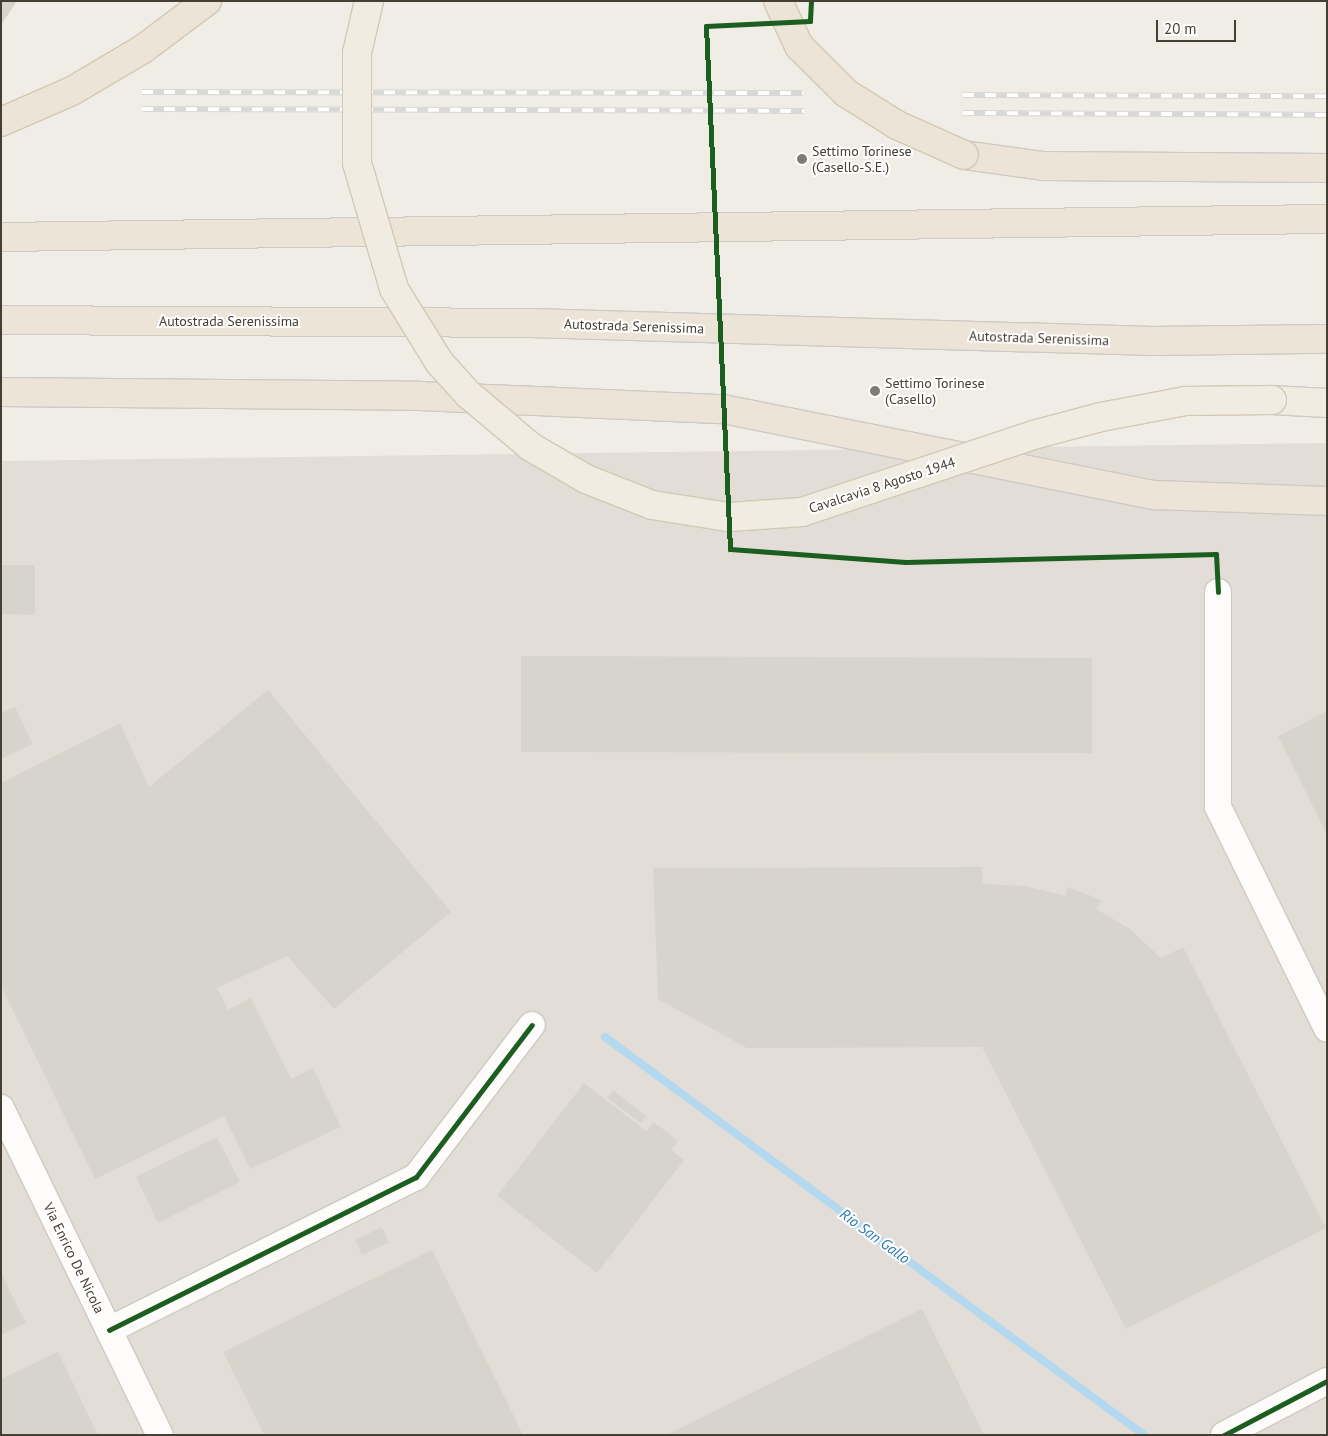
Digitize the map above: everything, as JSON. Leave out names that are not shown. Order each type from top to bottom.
[{"type":"highway","points":[[1,122],[72,91],[142,49],[207,1]]},
{"type":"highway","points":[[778,1],[799,46],[846,93],[897,125],[964,155],[1043,166],[1327,168]]},
{"type":"highway","points":[[1,237],[1327,219]]},
{"type":"highway","name":"Autostrada Serenissima","points":[[1,320],[531,323],[1153,341],[1327,339]]},
{"type":"highway","points":[[1,392],[420,396],[723,409],[1155,495],[1327,501]]},
{"type":"main road","name":"Cavalcavia 8 Agosto 1944","points":[[369,1],[357,53],[357,163],[394,289],[438,362],[468,394],[531,447],[586,479],[652,505],[729,517],[802,512],[1033,435],[1102,417],[1185,401],[1272,400],[1327,403]]},
{"type":"street","points":[[1218,592],[1218,807],[1327,1029]]},
{"type":"street","points":[[109,1330],[416,1177],[532,1025]]},
{"type":"street","name":"Via Enrico De Nicola","points":[[1,1108],[160,1435]]},
{"type":"street","points":[[1224,1435],[1327,1381]]},
{"type":"shaded area","points":[[1327,443],[1327,1435],[1,1435],[1,461]]},
{"type":"building","points":[[1,1],[17,1],[1,25]]},
{"type":"building","points":[[1,565],[35,565],[35,615],[1,614]]},
{"type":"building","points":[[521,656],[1092,658],[1092,753],[521,752]]},
{"type":"building","points":[[268,690],[451,912],[334,1009],[287,956],[217,988],[228,1010],[251,998],[291,1079],[313,1068],[341,1127],[250,1169],[224,1116],[95,1179],[1,986],[1,783],[120,723],[149,787]]},
{"type":"building","points":[[15,707],[33,744],[1,759],[1,713]]},
{"type":"building","points":[[1327,711],[1327,835],[1278,736]]},
{"type":"building","points":[[982,867],[983,884],[1025,886],[1066,896],[1068,887],[1102,901],[1096,909],[1130,929],[1161,958],[1183,947],[1326,1228],[1126,1329],[982,1047],[747,1048],[658,999],[653,868]]},
{"type":"building","points":[[584,1083],[646,1131],[653,1122],[671,1135],[678,1141],[671,1150],[684,1160],[597,1273],[497,1196]]},
{"type":"building","points":[[613,1090],[646,1116],[641,1123],[607,1098]]},
{"type":"building","points":[[217,1137],[240,1182],[158,1223],[136,1177]]},
{"type":"building","points":[[382,1227],[389,1243],[362,1255],[355,1240]]},
{"type":"building","points":[[432,1250],[523,1435],[264,1435],[223,1352]]},
{"type":"building","points":[[1,1273],[26,1323],[1,1335]]},
{"type":"building","points":[[922,1309],[984,1435],[671,1435],[670,1433]]},
{"type":"building","points":[[58,1352],[98,1435],[1,1435],[1,1379]]},
{"type":"waterway","name":"Rio San Gallo","points":[[605,1037],[1144,1435]]},
{"type":"railway","points":[[142,92],[803,93]]},
{"type":"railway","points":[[963,95],[1327,96]]},
{"type":"railway","points":[[142,109],[804,111]]},
{"type":"railway","points":[[963,113],[1327,115]]},
{"type":"cycle path","points":[[811,1],[810,21],[706,26],[730,549],[906,562],[1216,554],[1218,592]]},
{"type":"cycle path","points":[[109,1330],[416,1177],[532,1025]]},
{"type":"cycle path","points":[[1224,1435],[1327,1381]]},
{"type":"place","name":"Settimo Torinese (Casello-S.E.)","points":[[802,159]]},
{"type":"place","name":"Settimo Torinese (Casello)","points":[[875,391]]}]
